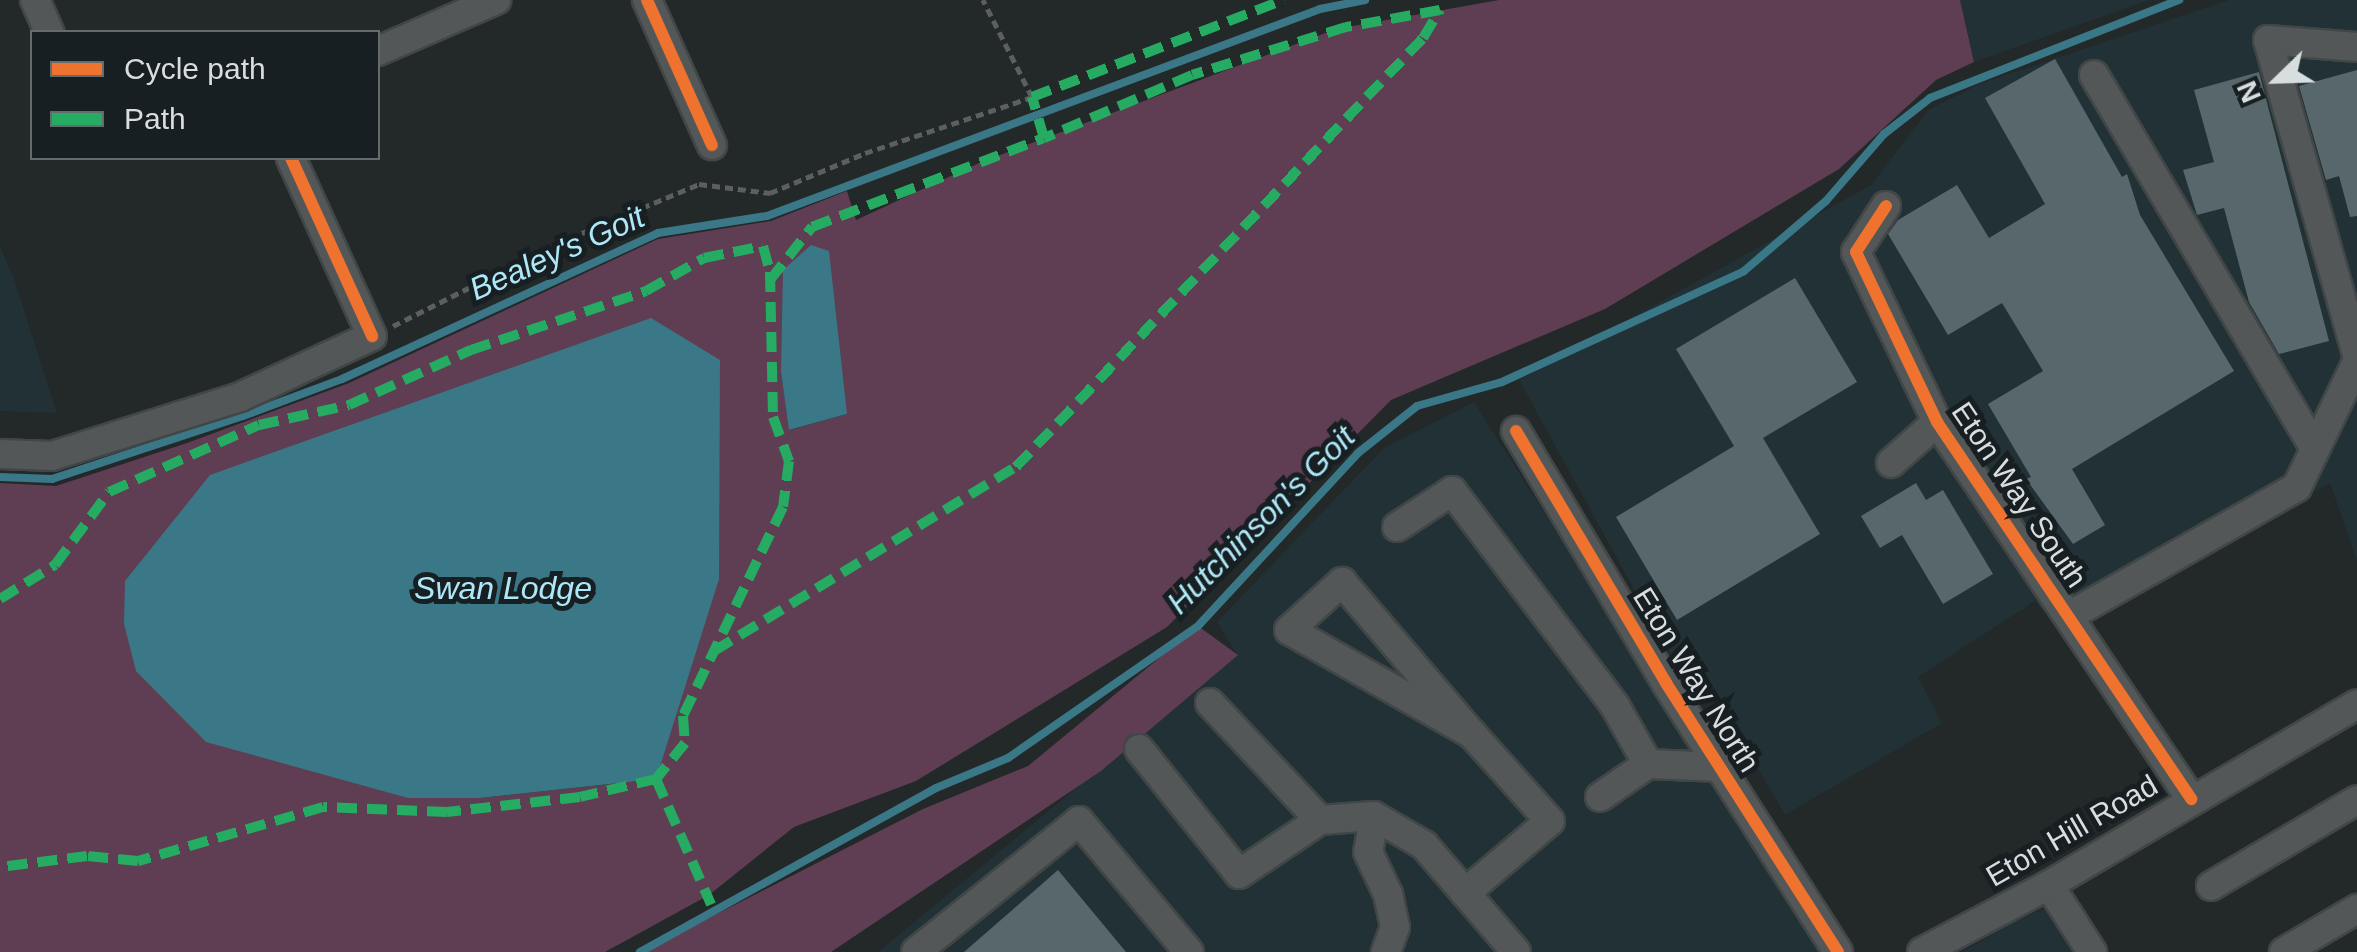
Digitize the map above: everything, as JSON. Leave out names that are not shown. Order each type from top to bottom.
[{"type":"street","points":[[35,0],[48,30]]},
{"type":"street","points":[[380,50],[496,0]]},
{"type":"street","points":[[647,0],[712,144]]},
{"type":"street","name":"Eton Way South","points":[[2069,616],[2298,487],[2357,358],[2268,40],[2357,47]]},
{"type":"street","points":[[2094,75],[2315,449]]},
{"type":"street","points":[[0,454],[52,456],[240,397],[372,336],[292,160]]},
{"type":"street","name":"Eton Way South","points":[[1886,206],[1856,252],[1937,422],[2191,799]]},
{"type":"street","points":[[1891,463],[1937,422]]},
{"type":"street","name":"Eton Way North","points":[[1516,431],[1720,767],[1838,952]]},
{"type":"street","points":[[1397,528],[1452,491],[1615,706],[1648,764]]},
{"type":"street","points":[[1465,893],[1550,821],[1342,582],[1290,630],[1472,734]]},
{"type":"street","points":[[1210,703],[1320,820]]},
{"type":"street","name":"Eton Hill Road","points":[[1922,952],[2050,886],[2357,704]]},
{"type":"street","points":[[1139,749],[1239,874],[1320,820],[1374,816],[1424,845],[1516,952]]},
{"type":"street","points":[[1600,797],[1648,764],[1720,767]]},
{"type":"street","points":[[2211,886],[2357,800]]},
{"type":"street","points":[[1374,816],[1368,852],[1388,894],[1395,927],[1386,952]]},
{"type":"street","points":[[922,950],[1080,820],[1189,952]]},
{"type":"street","points":[[2050,886],[2092,952]]},
{"type":"street","points":[[2284,952],[2357,908]]},
{"type":"path","points":[[372,336],[558,244],[698,184],[770,193],[865,152],[1032,97],[983,0]]},
{"type":"shaded area","points":[[1499,0],[1960,0],[1974,62],[1936,80],[1839,169],[1605,309],[1391,400],[1167,627],[916,781],[794,827],[709,895],[605,952],[0,952],[0,483],[56,486],[349,383],[658,239],[771,221],[847,191],[856,220],[979,163],[1336,29]],"holes":[[[781,372],[847,414],[790,430]],[[210,475],[656,779],[480,798]]]},
{"type":"shaded area","points":[[1960,0],[2149,0],[1974,62]]},
{"type":"shaded area","points":[[2229,0],[2357,0],[2357,561],[2330,483],[2058,628],[2035,601],[1918,677],[1942,723],[1785,815],[1713,692],[1696,702],[1519,380],[1871,185],[1928,110],[1982,83]]},
{"type":"shaded area","points":[[0,246],[14,279],[57,413],[0,411]]},
{"type":"shaded area","points":[[1474,402],[1824,952],[878,952],[1237,655],[1217,622],[1384,448]]},
{"type":"shaded area","points":[[1198,626],[1238,655],[1101,771],[831,952],[642,952],[923,809],[1028,766]]},
{"type":"shaded area","points":[[2072,896],[2107,952],[1962,952],[2008,925]]},
{"type":"water","points":[[811,245],[829,251],[847,414],[789,430],[781,372],[783,270]]},
{"type":"water","name":"Swan Lodge","points":[[651,318],[720,360],[719,579],[656,779],[480,798],[408,798],[206,742],[136,671],[124,624],[125,581],[210,475]]},
{"type":"building","points":[[2055,59],[2122,177],[2127,174],[2140,215],[2234,371],[2072,469],[2105,525],[2073,544],[2026,479],[2031,477],[1988,404],[2043,371],[2002,303],[1948,335],[1888,234],[1898,220],[1957,185],[1989,238],[2045,204],[1985,98]]},
{"type":"building","points":[[2357,70],[2357,216],[2350,217],[2339,176],[2326,180],[2299,86]]},
{"type":"building","points":[[2259,72],[2329,341],[2279,354],[2249,302],[2224,208],[2197,215],[2183,170],[2214,162],[2194,90]]},
{"type":"building","points":[[1795,278],[1857,382],[1763,438],[1820,534],[1677,620],[1616,517],[1734,446],[1676,349]]},
{"type":"building","points":[[1916,483],[1926,500],[1943,490],[1993,574],[1943,604],[1902,535],[1880,548],[1861,516]]},
{"type":"building","points":[[1058,870],[1126,952],[964,952]]},
{"type":"waterway","name":"Bealey's Goit","points":[[0,477],[52,479],[243,416],[342,379],[658,233],[767,216],[1320,9],[1365,0]]},
{"type":"waterway","name":"Hutchinson's Goit","points":[[640,952],[936,788],[1008,758],[1198,626],[1358,453],[1417,406],[1502,382],[1744,271],[1826,201],[1884,134],[1930,98],[2179,0]]},
{"type":"marked path","points":[[770,280],[812,227],[1044,138],[1032,97],[1284,0]]},
{"type":"marked path","points":[[714,651],[1016,467],[1423,38],[1440,10],[1346,27],[1192,75],[1044,138]]},
{"type":"marked path","points":[[0,599],[55,565],[109,492],[259,425],[349,405],[471,350],[646,291],[704,258],[763,246],[770,272],[773,417],[789,461],[783,507],[683,716],[685,743],[656,779],[580,797],[447,812],[323,807],[138,861],[87,856],[0,867]]},
{"type":"marked path","points":[[656,779],[711,904]]},
{"type":"cycle path","points":[[647,0],[712,145]]},
{"type":"cycle path","points":[[292,160],[372,336]]},
{"type":"cycle path","points":[[1886,206],[1856,252],[1937,422],[2191,799]]},
{"type":"cycle path","points":[[1516,431],[1666,683],[1838,952]]}]
